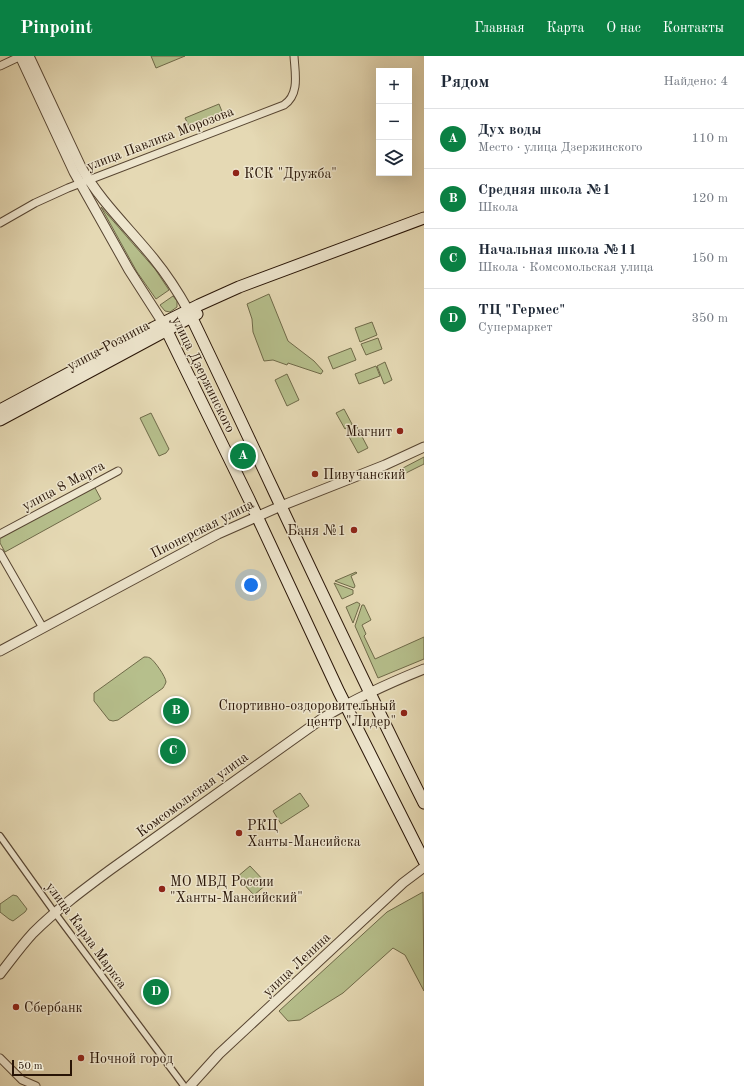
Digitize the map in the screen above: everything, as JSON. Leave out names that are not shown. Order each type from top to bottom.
[{"type":"main road","name":"улица Рознина","points":[[0,410],[190,314],[274,275],[424,218]]},
{"type":"main road","name":"улица Дзержинского","points":[[190,314],[369,693],[424,803]]},
{"type":"main road","name":"улица Рознина","points":[[0,420],[165,327]]},
{"type":"main road","name":"улица Дзержинского","points":[[165,327],[257,516],[346,705],[424,861]]},
{"type":"street","name":"улица Дзержинского","points":[[21,56],[129,270],[165,327]]},
{"type":"street","points":[[0,66],[21,56]]},
{"type":"street","name":"улица Дзержинского","points":[[29,56],[81,166],[84,181],[104,201],[160,266],[190,314]]},
{"type":"street","name":"улица Павлика Морозова","points":[[0,223],[35,203],[84,181],[284,105],[292,98],[295,90],[294,56]]},
{"type":"street","name":"Пионерская улица","points":[[0,651],[193,547],[257,516],[368,472],[424,447]]},
{"type":"street","name":"улица 8 Марта","points":[[0,534],[118,471]]},
{"type":"street","points":[[0,553],[43,628]]},
{"type":"street","name":"Комсомольская улица","points":[[0,974],[32,934],[55,913],[174,823],[311,726],[369,693],[424,669]]},
{"type":"street","name":"улица Карла Маркса","points":[[0,836],[55,913],[184,1086]]},
{"type":"street","name":"улица Ленина","points":[[190,1086],[218,1054],[403,883],[424,867]]},
{"type":"street","points":[[0,1058],[22,1080],[36,1086]]},
{"type":"green space","points":[[151,56],[185,56],[156,68]]},
{"type":"green space","points":[[219,104],[223,114],[190,128],[185,118]]},
{"type":"green space","points":[[101,207],[155,269],[169,290],[156,299],[137,272]]},
{"type":"green space","points":[[269,294],[288,341],[314,361],[323,371],[321,374],[288,363],[287,365],[273,360],[264,361],[253,332],[252,319],[247,304]]},
{"type":"green space","points":[[173,296],[177,301],[177,307],[170,312],[165,311],[160,305]]},
{"type":"green space","points":[[372,322],[377,335],[360,342],[355,328]]},
{"type":"green space","points":[[378,338],[382,349],[366,355],[361,344]]},
{"type":"green space","points":[[351,348],[356,360],[333,369],[328,357]]},
{"type":"green space","points":[[385,362],[392,380],[384,384],[377,366]]},
{"type":"green space","points":[[376,366],[380,376],[359,384],[355,374]]},
{"type":"green space","points":[[287,374],[299,400],[287,406],[275,380]]},
{"type":"green space","points":[[344,409],[352,424],[345,429],[336,413]]},
{"type":"green space","points":[[151,413],[169,449],[166,453],[159,456],[140,418]]},
{"type":"green space","points":[[357,427],[368,448],[358,453],[347,433]]},
{"type":"green space","points":[[424,457],[424,464],[406,473],[403,468]]},
{"type":"green space","points":[[94,486],[101,499],[5,552],[0,543],[0,538]]},
{"type":"green space","points":[[356,572],[357,573],[351,576],[355,586],[354,588],[335,581]]},
{"type":"green space","points":[[334,583],[353,590],[353,594],[342,599]]},
{"type":"green space","points":[[357,602],[360,604],[353,623],[346,607]]},
{"type":"green space","points":[[362,605],[364,605],[371,620],[362,625],[366,634],[364,636],[375,659],[424,637],[424,659],[378,678],[355,626]]},
{"type":"green space","points":[[144,657],[152,659],[162,673],[166,682],[163,688],[118,720],[109,720],[94,701],[94,693]]},
{"type":"green space","points":[[300,793],[309,806],[281,824],[273,811]]},
{"type":"green space","points":[[250,866],[267,884],[254,895],[237,877]]},
{"type":"green space","points":[[423,892],[424,991],[405,955],[393,948],[343,993],[300,1020],[288,1021],[279,1011],[387,912]]},
{"type":"green space","points":[[13,895],[17,896],[27,909],[13,921],[0,912],[0,904]]},
{"type":"place","name":"КСК \"Дружба\"","points":[[236,173]]},
{"type":"place","name":"Магнит","points":[[400,431]]},
{"type":"place","name":"Дух воды","points":[[243,456]]},
{"type":"place","name":"Пивучанский","points":[[315,474]]},
{"type":"place","name":"Баня №1","points":[[354,530]]},
{"type":"place","name":"Средняя школа №1","points":[[176,711]]},
{"type":"place","name":"Спортивно-оздоровительный центр \"Лидер\"","points":[[404,713]]},
{"type":"place","name":"Начальная школа №11","points":[[173,751]]},
{"type":"place","name":"РКЦ Ханты-Мансийска","points":[[239,833]]},
{"type":"place","name":"МО МВД России \"Ханты-Мансийский\"","points":[[162,889]]},
{"type":"place","name":"ТЦ \"Гермес\"","points":[[156,992]]},
{"type":"place","name":"Сбербанк","points":[[16,1007]]},
{"type":"place","name":"Ночной город","points":[[81,1058]]}]
